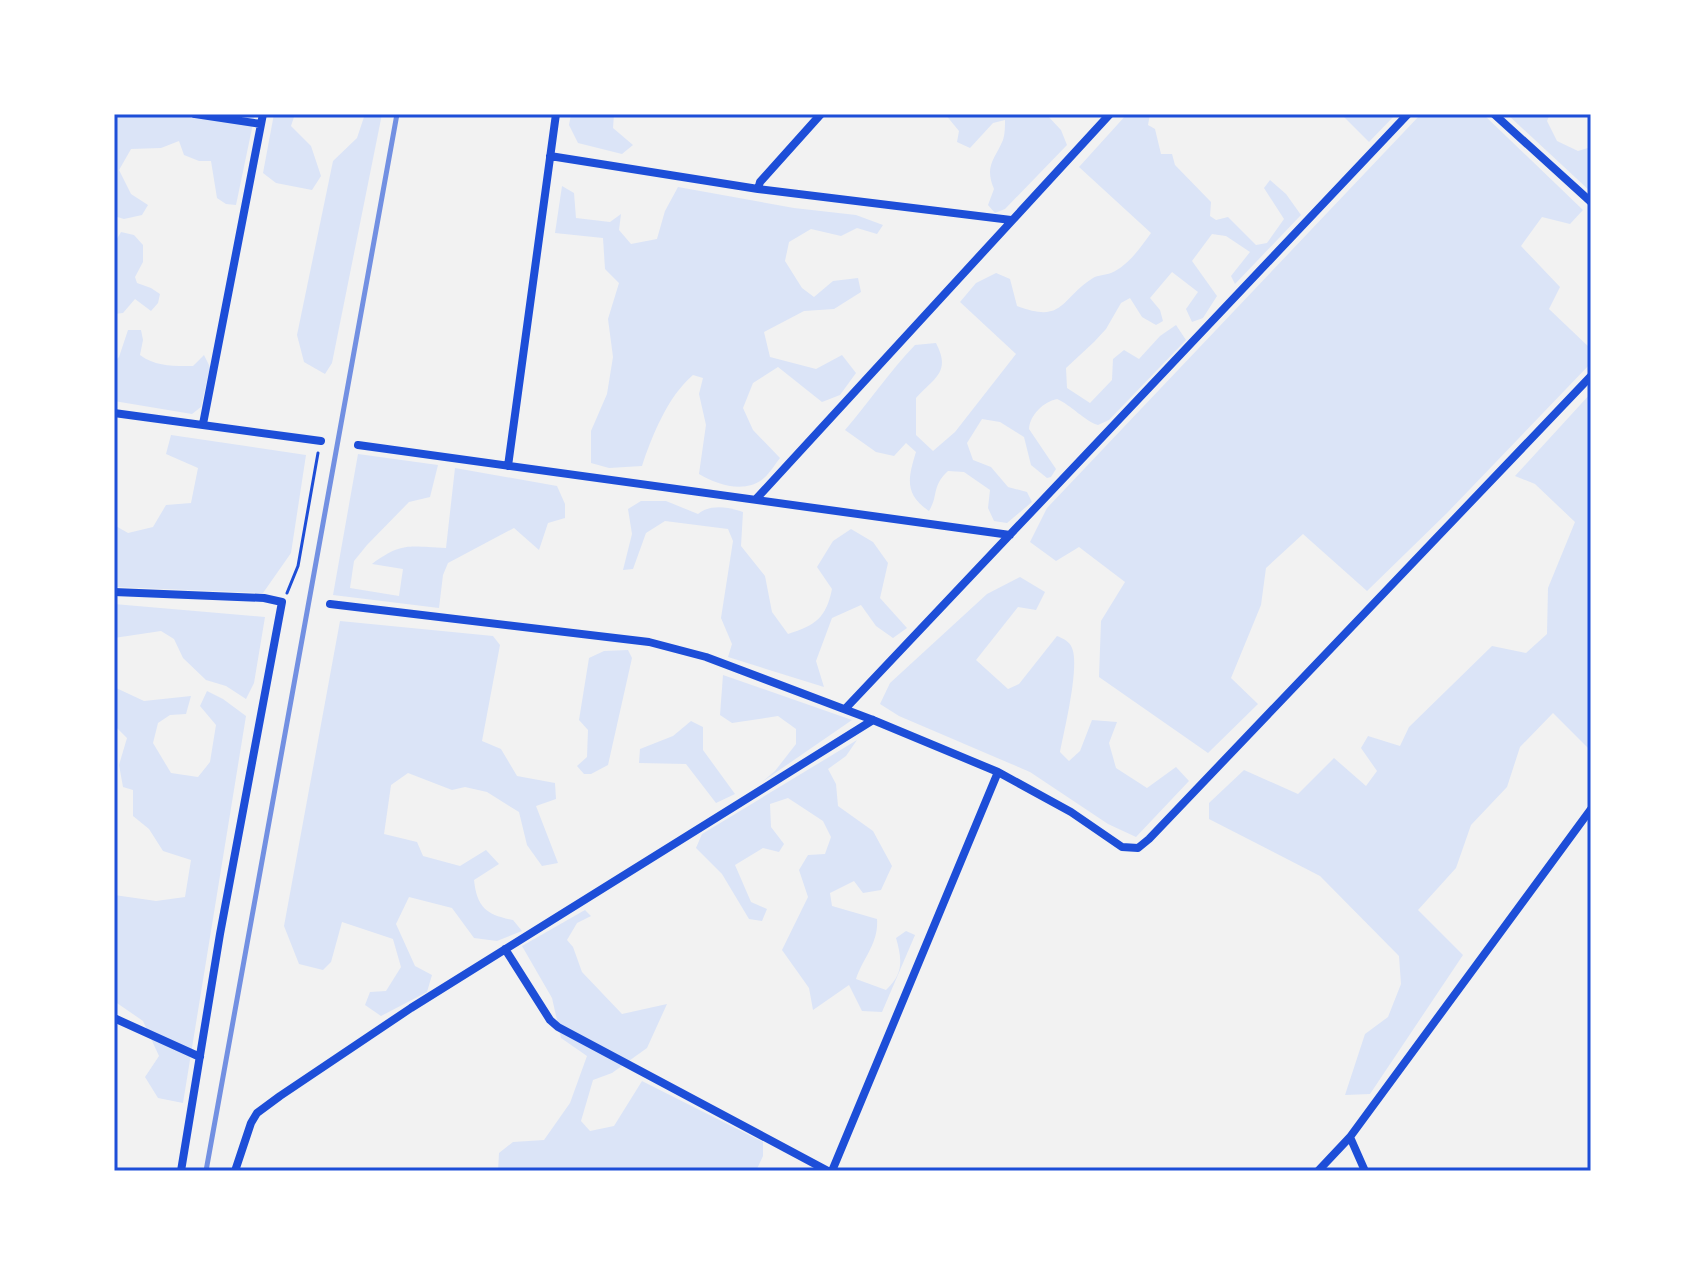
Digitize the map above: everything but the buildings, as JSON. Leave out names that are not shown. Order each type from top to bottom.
[{"type":"street","points":[[195,114],[262,119],[203,424]]},
{"type":"street","points":[[508,466],[556,114]]},
{"type":"street","points":[[758,189],[760,182],[821,114]]},
{"type":"street","points":[[757,498],[1110,114]]},
{"type":"street","points":[[845,709],[1408,114]]},
{"type":"street","points":[[1494,114],[1591,202]]},
{"type":"street","points":[[550,156],[758,189],[1011,220]]},
{"type":"street","points":[[330,604],[649,642],[706,657],[873,720],[998,772],[1071,812],[1122,847],[1138,848],[1591,376]]},
{"type":"street","points":[[114,413],[321,441]]},
{"type":"street","points":[[358,445],[1010,535]]},
{"type":"street","points":[[114,592],[264,598],[282,602],[220,934],[181,1171]]},
{"type":"street","points":[[235,1171],[247,1129],[257,1113],[411,1008],[873,720]]},
{"type":"street","points":[[505,949],[550,1020],[558,1027],[830,1171],[998,772]]},
{"type":"street","points":[[1318,1171],[1350,1137],[1591,809]]},
{"type":"street","points":[[114,1018],[200,1057]]},
{"type":"street","points":[[1350,1137],[1365,1171]]},
{"type":"path","points":[[282,602],[298,566],[321,441]]},
{"type":"shaded area","points":[[114,114],[255,114],[236,205],[226,204],[217,198],[211,161],[199,161],[184,155],[179,141],[161,148],[131,149],[119,170],[131,194],[148,205],[142,215],[124,219],[114,216]]},
{"type":"shaded area","points":[[274,114],[295,114],[291,126],[311,146],[321,176],[312,190],[276,183],[263,173]]},
{"type":"shaded area","points":[[365,114],[382,114],[332,363],[325,374],[304,362],[297,335],[333,161],[357,138]]},
{"type":"shaded area","points":[[571,114],[614,114],[613,128],[633,145],[622,154],[578,143],[569,125]]},
{"type":"shaded area","points":[[945,114],[1046,114],[1061,130],[1067,145],[1005,209],[995,213],[988,205],[994,189],[990,168],[1003,140],[1005,120],[993,123],[970,148],[957,142],[959,131]]},
{"type":"shaded area","points":[[1127,114],[1150,114],[1148,125],[1155,129],[1161,154],[1172,154],[1175,165],[1211,202],[1210,216],[1216,220],[1228,217],[1256,245],[1267,243],[1284,219],[1264,188],[1270,180],[1286,194],[1301,215],[1235,284],[1231,276],[1250,252],[1226,236],[1212,234],[1192,261],[1217,296],[1203,318],[1192,322],[1186,309],[1198,292],[1172,272],[1150,298],[1160,310],[1163,321],[1156,325],[1142,317],[1130,298],[1121,303],[1106,329],[1066,368],[1067,388],[1090,403],[1112,380],[1113,359],[1124,350],[1139,359],[1160,336],[1176,325],[1186,340],[1109,420],[1098,425],[1093,423],[1057,399],[1038,410],[1029,429],[1056,469],[1051,477],[1047,478],[1031,465],[1024,437],[1000,422],[982,419],[967,443],[973,460],[991,467],[1008,487],[1027,492],[1032,502],[1007,523],[994,521],[988,508],[990,490],[964,472],[948,471],[937,486],[929,511],[915,498],[910,485],[916,452],[906,443],[894,456],[876,452],[845,430],[915,345],[936,343],[942,361],[939,374],[916,398],[916,435],[933,451],[955,432],[1016,354],[960,302],[976,283],[996,273],[1010,279],[1017,306],[1032,311],[1053,311],[1093,278],[1117,270],[1134,256],[1151,233],[1079,167]]},
{"type":"shaded area","points":[[1341,114],[1396,114],[1369,142]]},
{"type":"shaded area","points":[[1421,114],[1483,114],[1583,210],[1570,224],[1542,217],[1521,246],[1560,287],[1549,309],[1591,349],[1591,363],[1447,513],[1367,591],[1303,534],[1266,568],[1261,605],[1231,678],[1258,704],[1208,753],[1099,677],[1101,621],[1125,582],[1079,547],[1056,561],[1030,542],[1047,508]]},
{"type":"shaded area","points":[[1507,114],[1550,114],[1547,121],[1557,141],[1578,151],[1591,147],[1591,192]]},
{"type":"shaded area","points":[[562,186],[574,193],[576,218],[610,222],[621,214],[619,230],[631,244],[657,239],[665,211],[678,187],[794,208],[856,215],[883,225],[877,234],[857,228],[841,236],[811,229],[789,242],[785,261],[802,288],[814,297],[833,281],[858,278],[861,292],[834,309],[804,311],[764,332],[770,357],[816,369],[842,355],[856,373],[840,395],[822,402],[778,367],[753,383],[743,408],[753,430],[780,458],[757,483],[732,486],[699,474],[706,425],[699,394],[703,378],[693,375],[669,405],[642,466],[609,468],[591,463],[591,431],[607,394],[613,357],[608,319],[619,283],[605,269],[603,238],[555,233]]},
{"type":"shaded area","points":[[121,232],[134,235],[143,245],[143,262],[135,277],[137,283],[160,294],[158,303],[151,311],[135,299],[123,313],[114,314],[114,244]]},
{"type":"shaded area","points":[[128,330],[141,330],[140,355],[152,362],[193,366],[204,355],[210,367],[201,407],[192,414],[114,401],[114,362],[119,357]]},
{"type":"shaded area","points":[[1591,393],[1591,751],[1553,713],[1520,747],[1507,787],[1471,825],[1456,868],[1418,910],[1463,955],[1370,1094],[1345,1095],[1365,1034],[1388,1017],[1401,984],[1399,956],[1320,876],[1209,819],[1209,803],[1244,770],[1298,794],[1334,758],[1366,786],[1377,771],[1361,748],[1368,736],[1400,746],[1409,727],[1492,646],[1526,653],[1547,634],[1548,588],[1575,522],[1535,484],[1515,476]]},
{"type":"shaded area","points":[[171,435],[306,455],[291,553],[263,593],[114,587],[114,525],[128,533],[153,527],[166,505],[191,503],[198,468],[166,454]]},
{"type":"shaded area","points":[[358,454],[438,465],[430,497],[409,502],[354,561],[350,588],[399,596],[403,569],[372,564],[400,549],[446,548],[455,468],[557,486],[565,504],[565,518],[548,523],[539,550],[514,528],[448,563],[443,575],[439,608],[333,595]]},
{"type":"shaded area","points":[[641,501],[666,501],[698,514],[720,507],[743,512],[741,546],[765,576],[772,612],[788,634],[813,623],[823,614],[832,589],[817,567],[833,541],[851,529],[873,542],[888,563],[880,598],[907,628],[893,638],[876,626],[861,605],[832,618],[816,661],[824,687],[728,657],[732,644],[721,618],[733,541],[728,529],[665,521],[646,533],[633,569],[623,570],[632,534],[628,509]]},
{"type":"shaded area","points":[[1020,577],[1045,592],[1036,610],[1018,607],[976,660],[1008,689],[1019,684],[1057,636],[1069,644],[1074,669],[1060,752],[1069,761],[1080,751],[1092,720],[1117,722],[1109,743],[1116,768],[1147,788],[1176,767],[1189,781],[1136,837],[1108,824],[1030,772],[899,716],[880,704],[890,683],[987,594]]},
{"type":"shaded area","points":[[114,604],[265,617],[254,683],[246,699],[226,686],[206,680],[183,658],[174,639],[161,631],[114,638]]},
{"type":"shaded area","points":[[340,621],[493,636],[500,645],[482,741],[501,749],[517,776],[555,783],[556,799],[536,806],[558,863],[542,866],[527,845],[519,812],[487,792],[465,787],[452,790],[408,773],[391,785],[384,834],[417,842],[423,856],[460,866],[486,850],[499,864],[474,880],[481,904],[496,916],[513,920],[522,931],[497,941],[474,938],[452,908],[409,897],[396,924],[415,966],[432,975],[427,992],[381,1016],[365,1005],[370,992],[386,991],[401,967],[393,939],[342,922],[331,962],[323,970],[299,964],[284,926]]},
{"type":"shaded area","points":[[628,650],[632,658],[608,765],[591,774],[584,774],[577,766],[587,757],[588,730],[579,720],[589,658],[604,651]]},
{"type":"shaded area","points":[[723,675],[852,720],[762,782],[796,744],[796,729],[778,716],[732,723],[720,715]]},
{"type":"shaded area","points":[[114,687],[144,701],[191,696],[186,714],[170,715],[158,723],[153,743],[171,773],[198,777],[210,762],[216,725],[200,706],[207,691],[246,716],[183,1103],[158,1098],[145,1077],[159,1056],[143,1021],[114,1001],[114,895],[156,901],[185,897],[191,860],[163,851],[149,829],[133,816],[133,790],[123,787],[119,765],[127,738],[114,725]]},
{"type":"shaded area","points":[[691,721],[703,727],[703,750],[735,794],[716,803],[686,764],[639,763],[640,749],[673,736]]},
{"type":"shaded area","points":[[857,740],[846,756],[828,769],[836,784],[838,806],[873,831],[892,866],[881,890],[863,893],[854,881],[830,893],[832,906],[877,919],[873,943],[856,979],[886,990],[899,972],[900,953],[896,938],[906,931],[915,935],[882,1012],[862,1011],[849,985],[813,1010],[809,988],[782,950],[808,897],[799,870],[808,855],[825,854],[831,837],[823,821],[788,798],[770,804],[771,827],[784,844],[779,852],[763,848],[735,865],[751,902],[767,909],[762,921],[749,919],[722,874],[696,848],[702,834]]},
{"type":"shaded area","points":[[585,910],[591,916],[577,923],[567,940],[573,947],[582,972],[622,1014],[667,1004],[647,1048],[612,1073],[593,1080],[581,1121],[590,1131],[614,1126],[642,1081],[763,1142],[763,1156],[756,1171],[498,1171],[499,1153],[513,1142],[544,1140],[570,1103],[587,1056],[561,1038],[552,998],[522,946]]},
{"type":"railway","points":[[206,1171],[397,114]]}]
